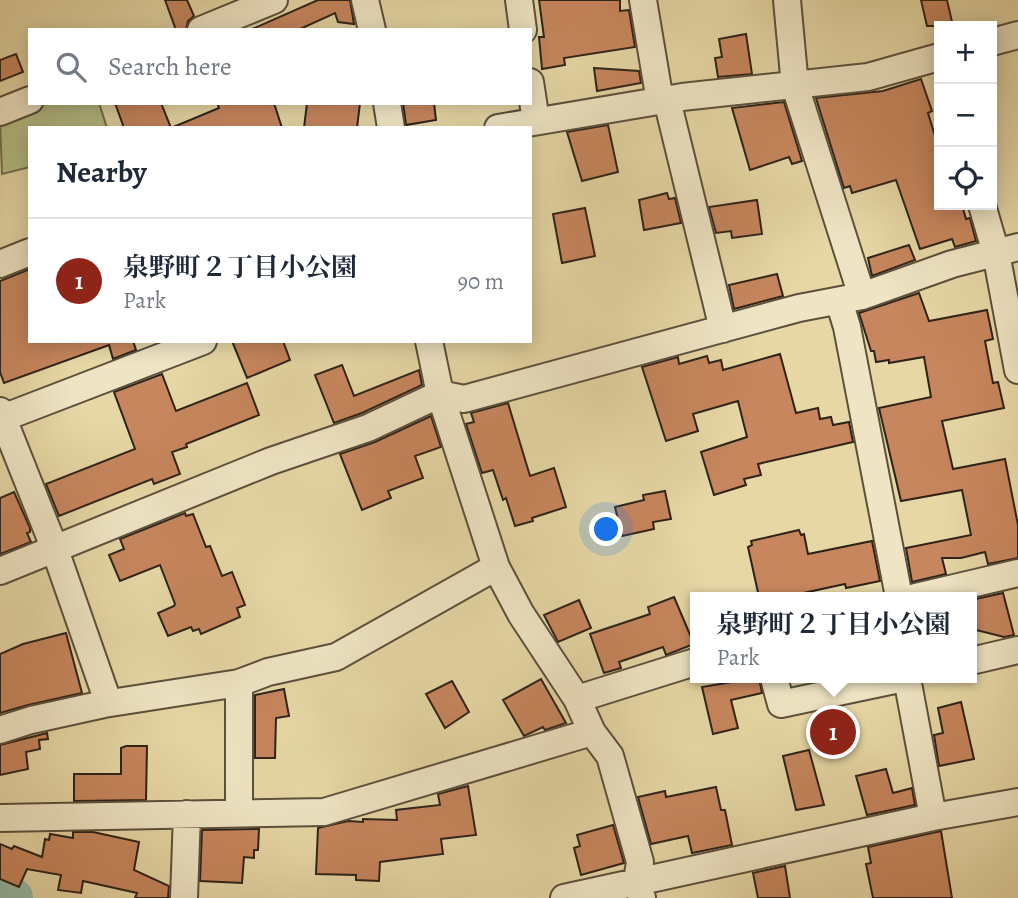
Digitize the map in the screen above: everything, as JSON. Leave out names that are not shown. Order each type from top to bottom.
[{"type":"street","points":[[206,28],[274,0]]},
{"type":"street","points":[[365,0],[372,28]]},
{"type":"street","points":[[519,0],[523,28]]},
{"type":"street","points":[[643,0],[664,100],[723,329]]},
{"type":"street","points":[[787,0],[795,86],[850,299],[847,327],[898,592]]},
{"type":"street","points":[[997,40],[1018,34]]},
{"type":"street","points":[[509,126],[664,100],[869,77],[934,60]]},
{"type":"street","points":[[532,95],[536,121]]},
{"type":"street","points":[[0,112],[28,101]]},
{"type":"street","points":[[387,105],[391,126]]},
{"type":"street","points":[[985,210],[1007,250],[1018,370]]},
{"type":"street","points":[[0,571],[271,461],[368,428],[440,394],[464,399],[799,308],[850,299],[952,264],[1007,250]]},
{"type":"street","points":[[0,264],[28,253]]},
{"type":"street","points":[[104,705],[105,693],[54,547],[1,416],[198,343]]},
{"type":"street","points":[[429,343],[440,394],[496,567],[521,614],[576,699],[592,732],[610,756],[640,862],[640,889]]},
{"type":"street","points":[[0,730],[31,720],[104,705],[239,683],[268,672],[336,657],[496,567]]},
{"type":"street","points":[[937,592],[1018,573]]},
{"type":"street","points":[[977,660],[1018,650]]},
{"type":"street","points":[[576,699],[690,664]]},
{"type":"street","points":[[239,683],[239,813]]},
{"type":"street","points":[[775,683],[781,704],[882,683]]},
{"type":"street","points":[[907,683],[933,817]]},
{"type":"street","points":[[0,818],[324,812],[592,732]]},
{"type":"street","points":[[564,898],[640,889],[933,817],[1018,802]]},
{"type":"street","points":[[184,898],[187,814]]},
{"type":"green space","points":[[37,105],[100,105],[106,126],[28,126],[28,168],[2,174],[0,120]]},
{"type":"building","points":[[165,0],[187,0],[194,16],[188,21],[186,28],[175,28]]},
{"type":"building","points":[[318,0],[350,0],[354,24],[338,22],[335,13],[302,28],[255,28]]},
{"type":"building","points":[[539,0],[620,0],[620,11],[629,10],[635,47],[564,58],[565,65],[542,69],[539,37],[544,37]]},
{"type":"building","points":[[921,0],[947,0],[952,21],[934,21],[934,26],[927,26]]},
{"type":"building","points":[[746,34],[752,74],[718,77],[715,58],[722,57],[719,39]]},
{"type":"building","points":[[16,54],[23,72],[0,81],[0,60]]},
{"type":"building","points":[[594,68],[639,71],[641,83],[597,91]]},
{"type":"building","points":[[921,79],[932,111],[928,113],[934,133],[934,210],[963,210],[966,219],[970,218],[976,241],[955,247],[952,239],[920,249],[896,180],[852,193],[850,186],[844,188],[816,98],[883,91]]},
{"type":"building","points":[[784,102],[802,161],[792,164],[789,157],[750,170],[732,108]]},
{"type":"building","points":[[116,105],[162,105],[170,126],[123,126]]},
{"type":"building","points":[[218,105],[275,105],[281,126],[176,126],[219,108]]},
{"type":"building","points":[[307,105],[360,105],[357,126],[304,126]]},
{"type":"building","points":[[403,105],[434,105],[436,120],[406,125]]},
{"type":"building","points":[[608,125],[618,172],[582,181],[567,132]]},
{"type":"building","points":[[667,193],[669,199],[675,198],[681,223],[644,230],[639,200]]},
{"type":"building","points":[[757,200],[762,234],[732,238],[731,231],[716,233],[709,207]]},
{"type":"building","points":[[585,208],[595,256],[562,263],[553,214]]},
{"type":"building","points":[[909,245],[915,260],[872,276],[868,258]]},
{"type":"building","points":[[28,270],[28,343],[134,343],[136,350],[113,359],[109,345],[4,383],[0,372],[0,281]]},
{"type":"building","points":[[777,274],[783,296],[734,309],[729,285]]},
{"type":"building","points":[[919,293],[929,321],[987,310],[993,339],[985,341],[993,383],[998,382],[1004,408],[942,421],[953,469],[1005,459],[1018,525],[1018,558],[988,564],[985,552],[961,558],[942,558],[946,574],[912,582],[906,548],[971,535],[962,490],[901,501],[879,408],[931,397],[924,357],[889,363],[889,360],[876,362],[859,313]]},
{"type":"building","points":[[233,343],[284,343],[290,360],[247,378]]},
{"type":"building","points":[[780,354],[796,413],[818,408],[820,419],[831,417],[833,425],[849,422],[853,442],[758,464],[761,475],[744,479],[746,485],[714,495],[701,452],[747,437],[738,401],[693,414],[698,431],[666,441],[642,367],[678,357],[679,364],[707,356],[709,363],[721,360],[723,370]]},
{"type":"building","points":[[342,365],[354,396],[419,370],[422,385],[334,423],[315,375]]},
{"type":"building","points":[[162,374],[176,411],[247,383],[259,415],[172,452],[180,474],[154,484],[152,479],[59,516],[46,484],[135,449],[114,392]]},
{"type":"building","points":[[508,403],[530,476],[554,468],[566,507],[515,526],[493,470],[482,473],[466,424],[474,422],[471,413]]},
{"type":"building","points":[[431,416],[441,447],[415,456],[423,478],[388,491],[391,498],[362,510],[340,454],[375,442]]},
{"type":"building","points":[[665,491],[671,519],[653,522],[654,529],[622,536],[615,507],[644,500],[643,495]]},
{"type":"building","points":[[14,492],[30,528],[27,533],[31,542],[0,554],[0,498]]},
{"type":"building","points":[[185,513],[186,516],[193,514],[206,547],[210,546],[222,576],[232,572],[245,605],[237,608],[240,617],[201,634],[199,629],[193,631],[191,627],[168,636],[158,613],[175,604],[160,565],[120,581],[109,555],[124,549],[120,539]]},
{"type":"building","points":[[799,530],[801,535],[804,534],[808,554],[872,541],[880,581],[846,588],[845,584],[808,592],[758,592],[748,547],[752,545],[751,541]]},
{"type":"building","points":[[1003,593],[1014,635],[1004,637],[977,630],[977,599]]},
{"type":"building","points":[[674,597],[690,635],[690,646],[666,655],[663,647],[619,662],[621,668],[604,673],[590,634],[650,614],[648,607]]},
{"type":"building","points":[[579,600],[591,628],[558,642],[544,615]]},
{"type":"building","points":[[66,633],[82,693],[0,713],[0,654],[23,644]]},
{"type":"building","points":[[541,679],[566,723],[545,730],[543,727],[524,736],[503,700]]},
{"type":"building","points":[[452,681],[469,712],[445,728],[426,694]]},
{"type":"building","points":[[726,683],[760,683],[762,693],[731,700],[738,728],[713,734],[702,687]]},
{"type":"building","points":[[284,689],[289,716],[276,718],[275,758],[255,758],[255,695]]},
{"type":"building","points":[[961,702],[974,759],[939,766],[934,735],[943,733],[938,708]]},
{"type":"building","points":[[47,733],[48,739],[39,740],[40,749],[26,752],[28,769],[0,775],[0,745]]},
{"type":"building","points":[[147,746],[146,800],[74,801],[74,774],[121,774],[121,748]]},
{"type":"building","points":[[809,750],[824,805],[796,810],[783,756]]},
{"type":"building","points":[[886,769],[893,793],[912,788],[915,805],[867,815],[856,776]]},
{"type":"building","points":[[468,786],[476,835],[441,839],[443,854],[380,862],[379,881],[356,880],[356,875],[316,874],[318,828],[348,821],[363,822],[363,819],[397,820],[396,810],[440,805],[438,794]]},
{"type":"building","points":[[716,787],[721,810],[725,810],[732,845],[692,853],[688,836],[651,844],[638,797],[665,791],[666,797]]},
{"type":"building","points":[[613,825],[624,863],[581,875],[574,848],[580,846],[577,835]]},
{"type":"building","points":[[259,829],[258,850],[254,850],[254,858],[244,857],[242,883],[200,881],[202,830]]},
{"type":"building","points":[[941,831],[952,898],[873,898],[866,864],[871,863],[868,847]]},
{"type":"building","points":[[73,832],[93,832],[139,842],[134,870],[169,886],[168,898],[135,898],[137,893],[83,881],[81,893],[58,890],[61,875],[27,869],[19,887],[0,879],[0,844],[12,849],[14,846],[42,857],[45,839],[49,840],[50,834],[73,838]]},
{"type":"building","points":[[785,866],[790,898],[758,898],[753,873]]},
{"type":"waterway","points":[[0,892],[12,898]]},
{"type":"place","name":"泉野町２丁目小公園","points":[[833,732]]}]
